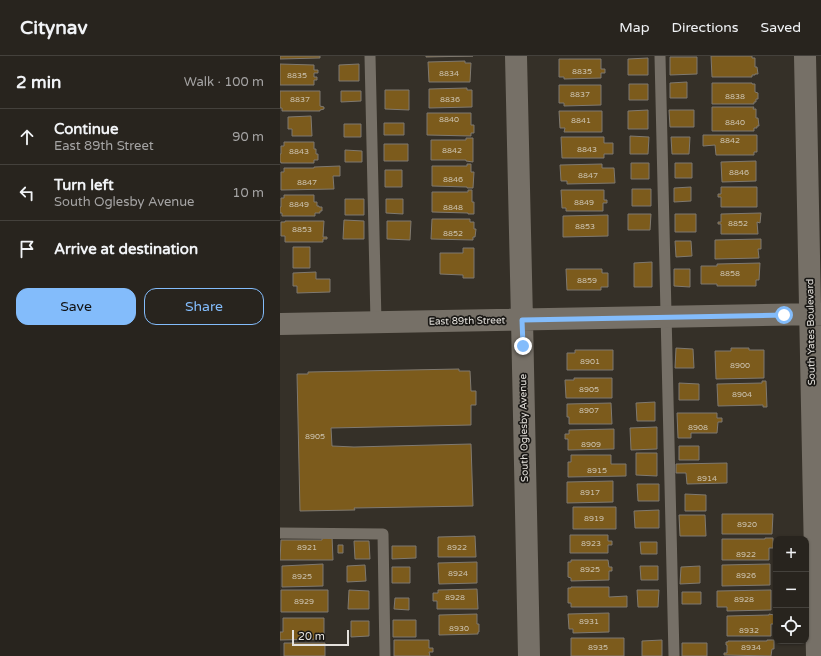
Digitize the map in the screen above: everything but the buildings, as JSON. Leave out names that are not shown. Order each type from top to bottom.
[{"type":"street","name":"South Oglesby Avenue","points":[[516,56],[529,656]]},
{"type":"street","name":"South Yates Boulevard","points":[[805,56],[814,165],[817,656]]},
{"type":"street","name":"East 89th Street","points":[[280,324],[816,314]]},
{"type":"lane","points":[[370,56],[376,322]]},
{"type":"lane","points":[[660,56],[674,656]]},
{"type":"lane","points":[[280,533],[383,534],[385,656]]},
{"type":"route","points":[[523,346],[522,320],[784,315]]}]
